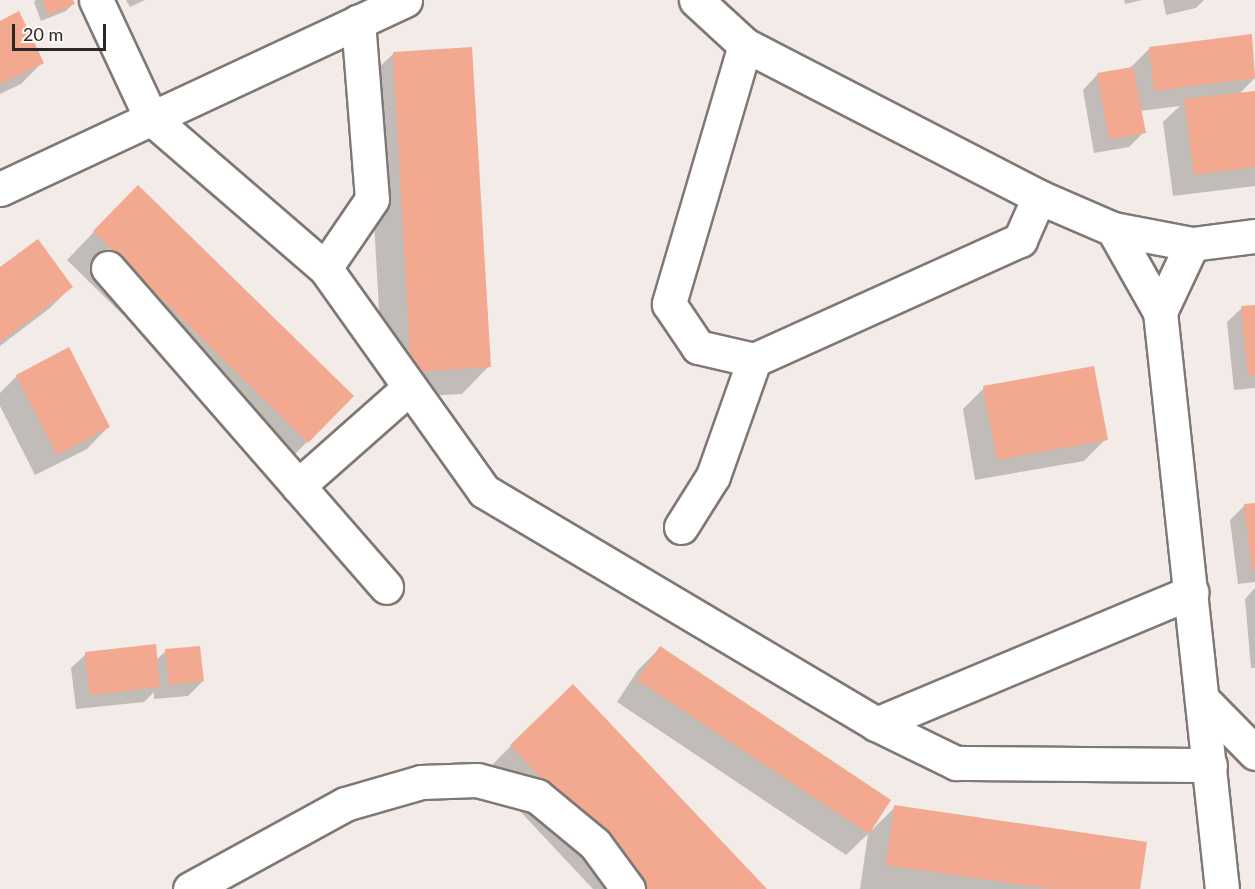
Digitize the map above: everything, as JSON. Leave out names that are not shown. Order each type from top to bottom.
[{"type":"street","points":[[96,0],[151,118],[325,268],[484,491],[876,724],[956,763],[1210,765]]},
{"type":"street","points":[[0,189],[405,0]]},
{"type":"street","points":[[696,0],[745,45],[1039,197],[1113,229],[1192,244],[1255,236]]},
{"type":"street","points":[[325,268],[372,199],[358,22]]},
{"type":"street","points":[[745,45],[669,304],[698,347],[754,360],[1020,240],[1039,197]]},
{"type":"street","points":[[1113,229],[1160,312],[1222,889]]},
{"type":"street","points":[[1160,312],[1192,244]]},
{"type":"street","points":[[108,268],[386,587]]},
{"type":"street","points":[[681,527],[713,476],[754,360]]},
{"type":"street","points":[[298,486],[410,387]]},
{"type":"street","points":[[876,724],[1191,592]]},
{"type":"street","points":[[1203,700],[1255,753]]},
{"type":"street","points":[[190,889],[345,804],[421,782],[477,780],[537,796],[596,844],[628,889]]},
{"type":"building","points":[[43,0],[73,0],[75,4],[48,15]]},
{"type":"building","points":[[19,11],[44,63],[0,84],[0,21]]},
{"type":"building","points":[[1252,34],[1255,78],[1154,91],[1149,47]]},
{"type":"building","points":[[472,47],[491,367],[411,372],[393,52]]},
{"type":"building","points":[[1133,67],[1146,133],[1109,139],[1097,73]]},
{"type":"building","points":[[1255,91],[1255,167],[1194,175],[1184,99]]},
{"type":"building","points":[[138,185],[354,396],[308,443],[93,231]]},
{"type":"building","points":[[38,239],[73,287],[0,342],[0,267]]},
{"type":"building","points":[[1255,305],[1255,375],[1248,376],[1241,306]]},
{"type":"building","points":[[69,347],[110,427],[57,455],[16,375]]},
{"type":"building","points":[[1094,366],[1108,440],[997,460],[983,386]]},
{"type":"building","points":[[1255,503],[1255,569],[1252,570],[1244,504]]},
{"type":"building","points":[[156,644],[160,687],[90,695],[85,652]]},
{"type":"building","points":[[200,646],[204,681],[169,685],[165,649]]},
{"type":"building","points":[[660,646],[891,800],[869,834],[637,680]]},
{"type":"building","points":[[573,684],[767,889],[646,889],[510,745]]},
{"type":"building","points":[[894,805],[1147,842],[1140,889],[1051,889],[886,865]]}]
